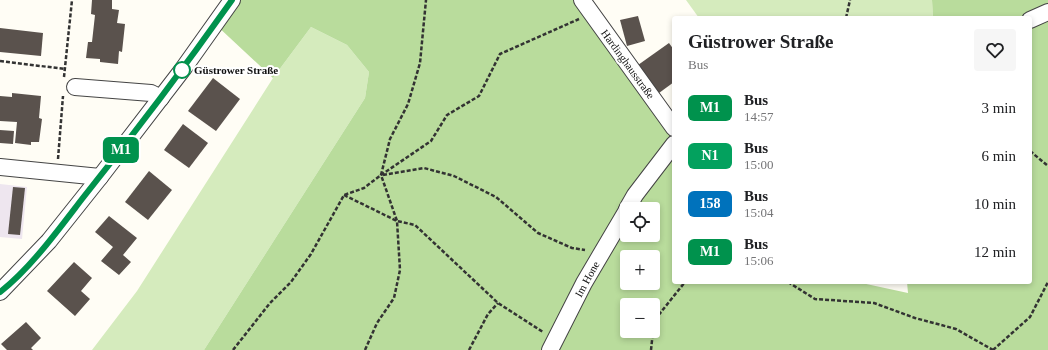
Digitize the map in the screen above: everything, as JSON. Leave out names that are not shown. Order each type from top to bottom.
[{"type":"street","points":[[0,292],[49,241],[100,177],[161,98],[232,0]]},
{"type":"street","name":"Hardinghausstraße","points":[[582,0],[672,125]]},
{"type":"street","points":[[1032,19],[1048,12]]},
{"type":"street","points":[[75,87],[151,93],[161,98]]},
{"type":"street","name":"Im Hone","points":[[631,202],[672,147]]},
{"type":"street","points":[[0,167],[100,177]]},
{"type":"street","name":"Im Hone","points":[[552,345],[620,221]]},
{"type":"path","points":[[364,350],[377,323],[394,298],[400,270],[397,221],[381,176],[390,139],[408,104],[420,63],[426,0]]},
{"type":"path","points":[[846,16],[850,0]]},
{"type":"path","points":[[233,350],[270,303],[291,282],[311,254],[344,195],[364,188],[431,141],[447,115],[479,96],[500,54],[592,14]]},
{"type":"path","points":[[0,61],[65,68]]},
{"type":"path","points":[[1032,152],[1048,166]]},
{"type":"path","points":[[381,176],[424,168],[454,176],[496,197],[538,232],[572,248],[602,253]]},
{"type":"path","points":[[344,195],[397,221],[415,225],[498,303],[552,345]]},
{"type":"path","points":[[791,284],[815,299],[874,304],[915,318],[956,329],[993,350],[1030,316],[1048,282]]},
{"type":"path","points":[[660,313],[683,284]]},
{"type":"path","points":[[469,350],[488,314],[498,303]]},
{"type":"path","points":[[651,350],[652,338]]},
{"type":"shaded area","points":[[0,184],[27,187],[22,239],[0,237]]},
{"type":"green space","points":[[232,0],[582,0],[672,127],[672,284],[866,284],[908,293],[907,284],[1032,284],[1032,16],[933,16],[932,0],[1048,0],[1048,350],[204,350],[365,98],[369,72],[347,45],[311,27],[273,78],[215,24]]},
{"type":"green space","points":[[686,0],[932,0],[933,16],[698,16]]},
{"type":"green space","points":[[311,27],[347,45],[369,72],[365,98],[204,350],[92,350],[137,291],[273,78]]},
{"type":"building","points":[[92,0],[112,0],[112,9],[119,10],[117,23],[125,24],[122,52],[119,51],[118,64],[100,62],[100,59],[86,58],[88,42],[92,42],[95,15],[91,14]]},
{"type":"building","points":[[638,16],[645,41],[627,46],[620,20]]},
{"type":"building","points":[[0,28],[43,33],[41,56],[0,52]]},
{"type":"building","points":[[669,43],[672,47],[672,83],[659,93],[638,65]]},
{"type":"building","points":[[213,78],[240,99],[216,131],[188,111]]},
{"type":"building","points":[[12,93],[41,96],[39,118],[42,119],[39,142],[31,142],[31,145],[15,143],[17,122],[0,121],[0,96],[12,97]]},
{"type":"building","points":[[183,124],[208,143],[189,168],[164,150]]},
{"type":"building","points":[[0,130],[14,131],[13,144],[0,143]]},
{"type":"building","points":[[149,171],[172,190],[148,220],[125,202]]},
{"type":"building","points":[[13,187],[25,188],[20,235],[8,234]]},
{"type":"building","points":[[109,216],[137,238],[123,255],[131,262],[119,275],[101,261],[113,247],[95,232]]},
{"type":"building","points":[[74,262],[92,278],[81,291],[90,299],[75,316],[47,291]]},
{"type":"building","points":[[26,322],[41,338],[31,348],[33,350],[7,350],[1,344]]},
{"type":"bus line","name":"M1","points":[[0,292],[49,241],[100,177],[183,69],[232,0]]},
{"type":"place","name":"Güstrower Straße","points":[[182,70]]}]
